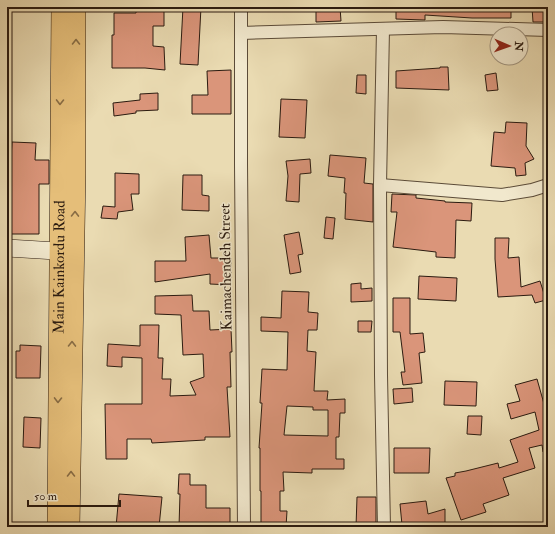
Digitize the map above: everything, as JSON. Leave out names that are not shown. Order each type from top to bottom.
[{"type":"main road","points":[[61,7],[68,74],[64,507],[70,527]]},
{"type":"main road","points":[[68,74],[76,7]]},
{"type":"main road","points":[[7,248],[66,251]]},
{"type":"main road","points":[[57,527],[64,507]]},
{"type":"street","name":"Kaimachendeh Street","points":[[241,7],[244,527]]},
{"type":"street","points":[[241,33],[443,27],[548,30]]},
{"type":"street","points":[[383,29],[380,184],[384,527]]},
{"type":"street","points":[[380,184],[502,195],[532,190],[548,185]]},
{"type":"building","points":[[183,7],[201,7],[198,65],[180,64]]},
{"type":"building","points":[[316,7],[340,7],[341,21],[316,22]]},
{"type":"building","points":[[396,7],[511,7],[511,18],[472,18],[425,15],[425,20],[396,19]]},
{"type":"building","points":[[532,7],[544,7],[545,22],[533,22]]},
{"type":"building","points":[[136,11],[164,11],[164,26],[153,26],[153,46],[164,47],[165,70],[145,68],[112,68],[114,13],[136,13]]},
{"type":"building","points":[[448,67],[449,90],[396,88],[396,71]]},
{"type":"building","points":[[231,70],[231,114],[192,114],[192,95],[208,95],[207,71]]},
{"type":"building","points":[[496,73],[498,90],[487,91],[485,75]]},
{"type":"building","points":[[357,75],[366,75],[366,94],[356,93]]},
{"type":"building","points":[[158,93],[158,110],[136,111],[136,113],[114,116],[113,103],[140,100],[140,94]]},
{"type":"building","points":[[281,99],[307,100],[305,138],[279,137]]},
{"type":"building","points":[[506,122],[527,123],[526,146],[534,159],[525,163],[526,175],[516,176],[515,168],[491,166],[494,132],[505,133]]},
{"type":"building","points":[[12,142],[36,143],[35,160],[49,160],[49,184],[39,184],[39,234],[7,234],[7,159],[11,159]]},
{"type":"building","points":[[330,155],[366,158],[364,183],[373,184],[373,222],[345,219],[345,178],[328,176]]},
{"type":"building","points":[[310,159],[311,173],[300,174],[299,202],[286,201],[288,176],[286,161]]},
{"type":"building","points":[[115,173],[139,174],[139,194],[131,194],[133,210],[118,212],[117,219],[101,218],[103,206],[115,207]]},
{"type":"building","points":[[183,175],[202,175],[202,195],[209,196],[209,211],[182,210]]},
{"type":"building","points":[[392,194],[416,195],[416,198],[445,202],[472,203],[471,221],[456,220],[455,258],[436,257],[436,252],[393,247],[397,212],[391,212]]},
{"type":"building","points":[[326,217],[335,218],[333,239],[324,238]]},
{"type":"building","points":[[299,232],[303,254],[298,255],[301,272],[290,274],[284,235]]},
{"type":"building","points":[[209,235],[211,258],[231,258],[231,285],[210,284],[210,274],[155,282],[155,261],[186,261],[185,237]]},
{"type":"building","points":[[495,238],[509,238],[508,258],[519,257],[521,287],[540,281],[546,300],[535,303],[532,295],[498,297]]},
{"type":"building","points":[[419,276],[457,278],[456,301],[418,299]]},
{"type":"building","points":[[361,283],[361,289],[372,288],[372,301],[351,302],[351,284]]},
{"type":"building","points":[[282,291],[309,292],[308,312],[318,313],[317,330],[308,330],[307,351],[316,352],[314,391],[328,391],[327,400],[345,399],[345,413],[340,413],[339,437],[336,437],[336,459],[344,459],[344,469],[312,469],[312,473],[283,472],[284,491],[280,491],[280,511],[287,511],[286,527],[261,527],[259,448],[262,403],[260,403],[262,369],[287,370],[288,332],[261,331],[261,317],[281,318]],"holes":[[[287,406],[313,407],[313,410],[328,410],[328,436],[284,435]]]},
{"type":"building","points":[[192,295],[193,311],[209,311],[210,330],[231,329],[231,387],[227,387],[230,437],[205,437],[205,440],[152,443],[151,439],[127,439],[127,459],[106,459],[105,404],[142,404],[142,358],[122,357],[122,367],[107,366],[108,344],[140,346],[140,325],[159,325],[158,358],[163,358],[162,379],[171,379],[170,396],[196,395],[190,382],[204,377],[203,354],[183,355],[181,315],[155,314],[155,296]]},
{"type":"building","points":[[393,298],[410,298],[410,334],[423,333],[425,352],[419,353],[422,383],[403,385],[401,372],[405,372],[400,332],[393,332]]},
{"type":"building","points":[[358,321],[372,321],[371,332],[358,332]]},
{"type":"building","points":[[20,345],[41,346],[40,378],[16,378],[16,351],[20,351]]},
{"type":"building","points":[[537,379],[548,418],[548,452],[543,452],[542,445],[529,448],[535,468],[503,478],[509,495],[483,504],[486,512],[461,520],[446,478],[455,476],[455,473],[498,463],[499,468],[518,462],[510,440],[539,430],[535,412],[511,419],[507,404],[520,401],[515,385]]},
{"type":"building","points":[[445,381],[477,382],[476,406],[444,405]]},
{"type":"building","points":[[412,388],[413,402],[394,404],[393,389]]},
{"type":"building","points":[[468,416],[482,416],[481,435],[467,434]]},
{"type":"building","points":[[24,417],[41,418],[40,448],[23,447]]},
{"type":"building","points":[[394,448],[430,448],[429,473],[394,473]]},
{"type":"building","points":[[179,474],[190,474],[190,485],[206,485],[206,508],[230,508],[230,524],[197,524],[197,527],[179,527]]},
{"type":"building","points":[[119,494],[162,497],[159,527],[116,527]]},
{"type":"building","points":[[357,497],[376,497],[376,527],[356,527]]},
{"type":"building","points":[[426,501],[428,514],[445,509],[445,527],[421,527],[422,523],[402,525],[400,504]]}]
